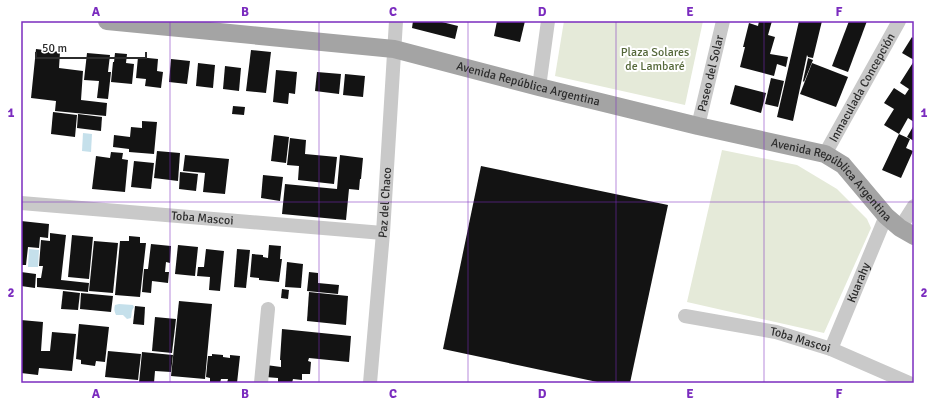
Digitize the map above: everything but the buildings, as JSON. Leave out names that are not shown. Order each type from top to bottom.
[{"type":"main road","name":"Avenida República Argentina","points":[[107,21],[394,49],[539,87],[698,126],[825,154],[843,165],[886,216],[907,232]]},
{"type":"street","name":"Paz del Chaco","points":[[370,383],[383,233],[396,21]]},
{"type":"street","points":[[539,87],[548,21]]},
{"type":"street","name":"Paseo del Solar","points":[[698,126],[723,21]]},
{"type":"street","name":"Inmaculada Concepción","points":[[825,154],[899,21]]},
{"type":"street","name":"Toba Mascoi","points":[[21,203],[383,233]]},
{"type":"street","points":[[907,232],[914,206]]},
{"type":"street","name":"Kuarahy","points":[[831,349],[886,216]]},
{"type":"street","points":[[261,383],[268,309]]},
{"type":"street","name":"Toba Mascoi","points":[[685,316],[776,332],[831,349],[910,383]]},
{"type":"green space","name":"Plaza Solares de Lambaré","points":[[564,21],[703,21],[685,105],[555,76]]},
{"type":"green space","points":[[722,150],[797,165],[837,189],[867,219],[871,228],[824,333],[687,302]]},
{"type":"water","points":[[83,133],[92,134],[91,152],[82,151]]},
{"type":"water","points":[[29,249],[39,250],[38,267],[28,267]]},
{"type":"water","points":[[115,305],[133,305],[134,307],[131,318],[127,319],[123,315],[116,315]]}]
